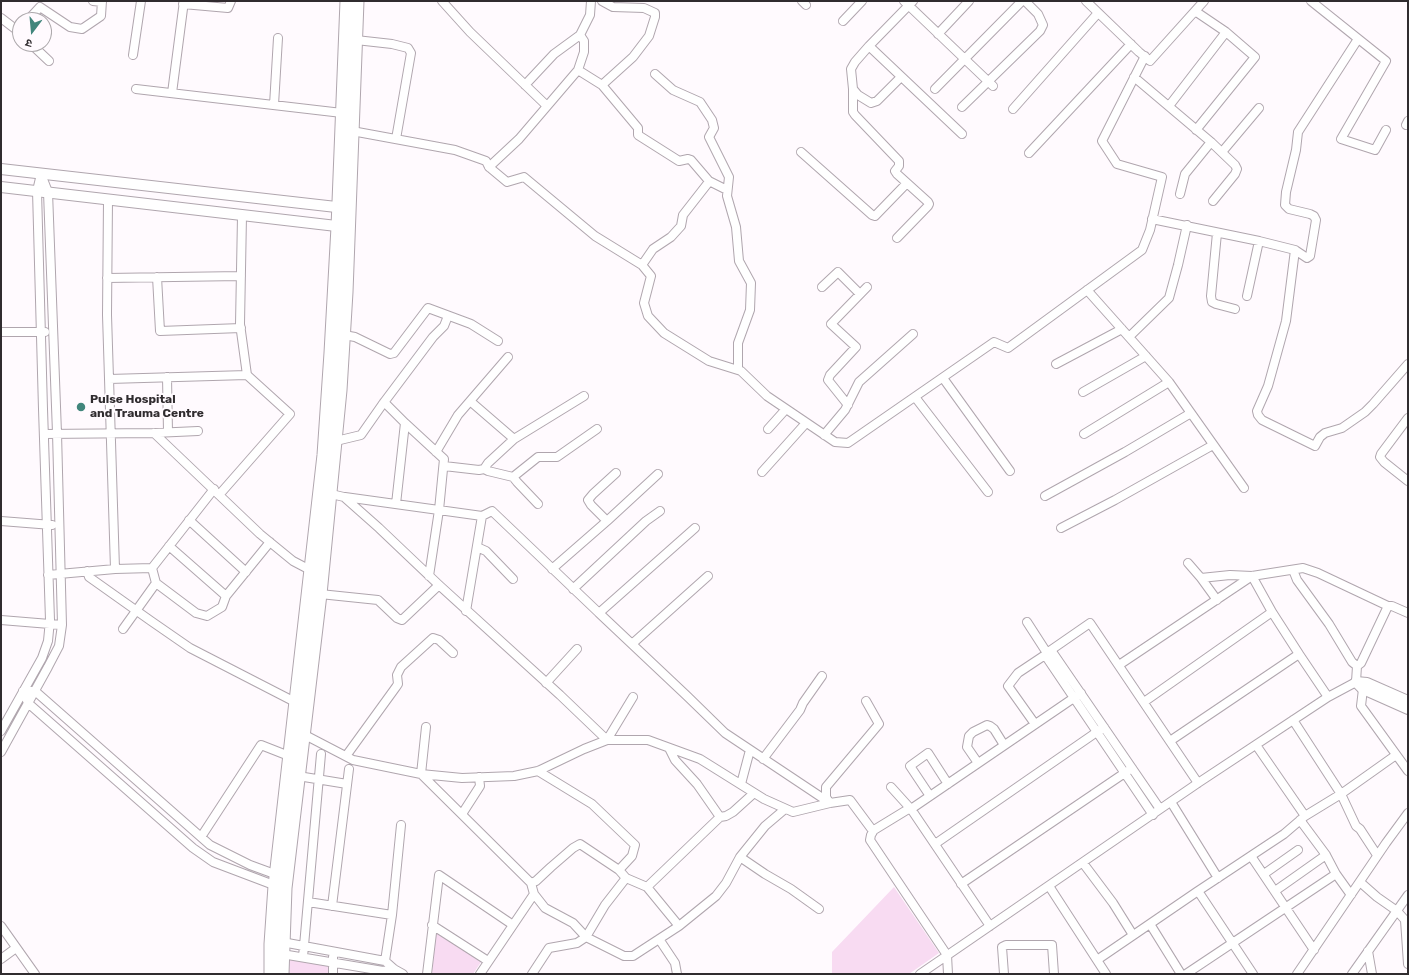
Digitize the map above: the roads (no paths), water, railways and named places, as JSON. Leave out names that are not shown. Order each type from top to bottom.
[{"type":"highway","points":[[344,208],[342,113],[347,1]]},
{"type":"highway","points":[[271,974],[271,944],[298,776],[320,594],[317,573],[324,455],[331,352],[352,131],[357,1]]},
{"type":"highway","points":[[282,974],[280,882],[289,756],[295,702],[330,494],[336,441],[344,335],[343,227]]},
{"type":"street","points":[[52,15],[70,27],[82,29],[101,16],[102,2],[93,1]]},
{"type":"street","points":[[133,55],[141,1]]},
{"type":"street","points":[[172,93],[184,2],[228,8],[231,1]]},
{"type":"street","points":[[442,1],[470,32],[546,105]]},
{"type":"street","points":[[525,85],[554,54],[580,35],[590,15],[591,1]]},
{"type":"street","points":[[602,1],[613,7],[644,8],[655,14],[656,17],[649,36],[633,57],[602,85]]},
{"type":"street","points":[[843,21],[862,1]]},
{"type":"street","points":[[938,34],[969,1]]},
{"type":"street","points":[[935,89],[1023,1],[1038,14],[1043,25],[1040,31],[990,84],[962,107]]},
{"type":"street","points":[[1086,1],[1150,61],[1204,1]]},
{"type":"street","points":[[898,238],[929,204],[895,171],[899,166],[899,161],[853,112],[851,69],[855,62],[909,2],[938,34],[990,84]]},
{"type":"street","points":[[1315,2],[1386,61],[1341,139],[1376,150],[1386,130]]},
{"type":"street","points":[[35,12],[40,7],[48,12]]},
{"type":"street","points":[[1195,11],[1226,32],[1255,57],[1196,130]]},
{"type":"street","points":[[1013,109],[1098,13]]},
{"type":"street","points":[[1,18],[12,26]]},
{"type":"street","points":[[1169,106],[1226,32]]},
{"type":"street","points":[[489,167],[519,139],[546,105],[578,70],[584,52],[584,41],[580,35]]},
{"type":"street","points":[[274,105],[278,38]]},
{"type":"street","points":[[1152,219],[1259,241],[1295,250],[1307,258],[1310,256],[1316,220],[1314,216],[1310,214],[1289,209],[1285,205],[1286,192],[1296,150],[1298,132],[1358,39]]},
{"type":"street","points":[[356,40],[392,44],[408,48],[411,53],[396,139]]},
{"type":"street","points":[[1030,153],[1131,44]]},
{"type":"street","points":[[869,46],[962,134]]},
{"type":"street","points":[[39,52],[49,61]]},
{"type":"street","points":[[352,131],[455,150],[486,161],[489,167],[507,182],[524,177],[594,236],[642,265],[651,276],[644,303],[648,316],[664,333],[709,360],[741,371],[767,396],[806,423],[835,442],[848,443],[994,342],[1008,348],[1142,250],[1152,219],[1162,177],[1117,164],[1102,141],[1145,56]]},
{"type":"street","points":[[578,70],[602,85],[638,128],[638,135],[679,161],[688,159],[691,160],[709,181],[727,190]]},
{"type":"street","points":[[655,74],[673,90],[700,102],[712,120],[714,128],[709,137],[729,177],[727,196],[736,227],[739,261],[751,282],[750,310],[738,343],[738,370]]},
{"type":"street","points":[[853,89],[858,95],[871,103],[876,101],[902,77]]},
{"type":"street","points":[[1134,77],[1211,142],[1235,165],[1237,169],[1235,174],[1213,202]]},
{"type":"street","points":[[136,89],[342,113]]},
{"type":"street","points":[[1222,152],[1259,108]]},
{"type":"street","points":[[1180,194],[1185,174],[1211,142]]},
{"type":"street","points":[[801,152],[875,216],[907,183]]},
{"type":"street","points":[[1,169],[344,208]]},
{"type":"street","points":[[1,731],[42,658],[48,641],[50,624],[37,191],[41,174]]},
{"type":"street","points":[[1,752],[59,646],[62,625],[48,192],[41,174]]},
{"type":"street","points":[[642,265],[653,249],[671,237],[681,226],[683,215],[708,183]]},
{"type":"street","points":[[1,187],[343,227]]},
{"type":"street","points":[[108,200],[107,278],[115,569]]},
{"type":"street","points":[[152,568],[189,520],[290,414],[247,374],[241,328],[242,216]]},
{"type":"street","points":[[1129,337],[1169,298],[1187,225]]},
{"type":"street","points":[[1217,233],[1211,296],[1212,302],[1235,309]]},
{"type":"street","points":[[1247,296],[1259,241]]},
{"type":"street","points":[[1295,250],[1286,321],[1268,386],[1257,411],[1262,420],[1315,446],[1320,437],[1326,433],[1342,428],[1365,412],[1408,364]]},
{"type":"street","points":[[822,287],[838,272],[860,294]]},
{"type":"street","points":[[107,278],[241,276]]},
{"type":"street","points":[[156,277],[160,331],[241,328]]},
{"type":"street","points":[[848,405],[828,380],[830,375],[856,347],[831,324],[867,287]]},
{"type":"street","points":[[1087,290],[1169,382],[1244,488]]},
{"type":"street","points":[[344,335],[355,337],[390,354],[394,353],[428,308],[470,324],[498,341]]},
{"type":"street","points":[[336,441],[361,435],[433,337],[444,326],[448,316]]},
{"type":"street","points":[[1056,364],[1122,329]]},
{"type":"street","points":[[1,332],[52,332]]},
{"type":"street","points":[[824,435],[845,410],[859,382],[913,334]]},
{"type":"street","points":[[1083,392],[1146,356]]},
{"type":"street","points":[[436,452],[458,415],[508,357]]},
{"type":"street","points":[[109,380],[247,374]]},
{"type":"street","points":[[167,377],[168,432]]},
{"type":"street","points":[[943,378],[1010,471]]},
{"type":"street","points":[[1084,434],[1169,382]]},
{"type":"street","points":[[484,469],[488,463],[514,439],[584,396]]},
{"type":"street","points":[[915,397],[988,492]]},
{"type":"street","points":[[470,401],[514,439]]},
{"type":"street","points":[[384,402],[444,459],[439,510],[429,576]]},
{"type":"street","points":[[768,429],[786,408]]},
{"type":"street","points":[[1045,496],[1125,452],[1191,413]]},
{"type":"street","points":[[1406,476],[1384,462],[1380,456],[1408,418]]},
{"type":"street","points":[[396,504],[406,423]]},
{"type":"street","points":[[762,472],[806,423]]},
{"type":"street","points":[[513,477],[538,457],[557,457],[597,429]]},
{"type":"street","points":[[44,434],[198,431]]},
{"type":"street","points":[[154,433],[260,534],[293,561],[317,573]]},
{"type":"street","points":[[1061,528],[1214,446]]},
{"type":"street","points":[[444,466],[478,470],[484,469],[488,472],[513,477],[538,504]]},
{"type":"street","points":[[607,521],[588,500],[616,473]]},
{"type":"street","points":[[552,569],[658,474]]},
{"type":"street","points":[[330,494],[482,516],[492,511],[725,733],[830,802]]},
{"type":"street","points":[[344,497],[380,528],[466,611],[607,740]]},
{"type":"street","points":[[573,589],[646,521],[660,511]]},
{"type":"street","points":[[466,611],[482,516]]},
{"type":"street","points":[[189,520],[246,572]]},
{"type":"street","points":[[1,521],[58,526]]},
{"type":"street","points":[[599,613],[695,528]]},
{"type":"street","points":[[152,568],[156,583],[196,613],[207,616],[222,607],[226,596],[270,542]]},
{"type":"street","points":[[169,546],[226,596]]},
{"type":"street","points":[[477,547],[486,551],[513,579]]},
{"type":"street","points":[[1188,564],[1202,578],[1217,600]]},
{"type":"street","points":[[48,575],[115,569],[152,568]]},
{"type":"street","points":[[1202,578],[1230,575],[1252,576],[1303,568],[1318,572],[1388,606],[1392,606],[1408,613]]},
{"type":"street","points":[[1293,570],[1297,580],[1329,624],[1352,662],[1357,666],[1362,706],[1408,771]]},
{"type":"street","points":[[87,571],[89,577],[190,648],[295,702]]},
{"type":"street","points":[[632,644],[708,576]]},
{"type":"street","points":[[1119,665],[1252,576]]},
{"type":"street","points":[[1252,576],[1272,612],[1328,697]]},
{"type":"street","points":[[123,628],[156,583]]},
{"type":"street","points":[[320,594],[378,600],[397,618],[402,620],[439,585]]},
{"type":"street","points":[[1357,666],[1361,663],[1388,606]]},
{"type":"street","points":[[1144,702],[1272,612]]},
{"type":"street","points":[[1,620],[62,625]]},
{"type":"street","points":[[1027,622],[1101,730],[1132,768],[1160,809]]},
{"type":"street","points":[[1035,724],[1008,686],[1018,673],[1090,623],[1198,783]]},
{"type":"street","points":[[346,756],[398,684],[397,675],[402,667],[432,638],[439,640],[453,653]]},
{"type":"street","points":[[546,683],[577,649]]},
{"type":"street","points":[[1170,741],[1299,654]]},
{"type":"street","points":[[764,758],[800,710],[803,703],[822,676]]},
{"type":"street","points":[[920,974],[1153,816],[1160,809],[1198,783],[1328,697],[1367,683],[1408,701]]},
{"type":"street","points":[[1359,686],[1408,709]]},
{"type":"street","points":[[23,691],[35,691],[210,845],[250,864],[280,882]]},
{"type":"street","points":[[23,691],[28,703],[193,848],[213,862],[280,882]]},
{"type":"street","points":[[948,974],[947,955],[870,840],[871,834],[873,831],[948,784],[1077,695]]},
{"type":"street","points":[[607,740],[633,697]]},
{"type":"street","points":[[830,802],[826,797],[826,787],[879,724],[866,701]]},
{"type":"street","points":[[1293,720],[1341,794],[1356,826],[1360,829],[1378,855]]},
{"type":"street","points":[[978,763],[968,747],[969,736],[973,732],[987,725],[990,726],[994,729],[1004,745]]},
{"type":"street","points":[[421,774],[426,727]]},
{"type":"street","points":[[1101,730],[1124,773],[1153,816]]},
{"type":"street","points":[[935,844],[1101,730]]},
{"type":"street","points":[[303,734],[353,760],[421,774],[462,778],[514,776],[538,771],[584,749],[607,740],[648,740],[700,759],[764,799],[793,812],[830,802],[850,800],[873,831]]},
{"type":"street","points":[[201,837],[261,745],[289,756]]},
{"type":"street","points":[[1256,745],[1326,855],[1336,874],[1351,895]]},
{"type":"street","points":[[670,748],[675,760],[697,784],[720,817]]},
{"type":"street","points":[[741,784],[750,750]]},
{"type":"street","points":[[930,796],[910,766],[928,753],[948,784]]},
{"type":"street","points":[[302,957],[322,754]]},
{"type":"street","points":[[1096,960],[1284,834],[1302,818],[1341,794],[1396,755]]},
{"type":"street","points":[[961,884],[1132,768]]},
{"type":"street","points":[[332,906],[349,769]]},
{"type":"street","points":[[538,771],[592,804],[635,845],[632,856],[619,870]]},
{"type":"street","points":[[421,774],[531,883],[534,894],[546,908],[573,923],[586,937],[624,956],[633,956],[678,926],[716,896],[726,883],[740,857],[764,826],[785,809]]},
{"type":"street","points":[[298,776],[347,784]]},
{"type":"street","points":[[462,814],[480,786],[479,777]]},
{"type":"street","points":[[891,787],[910,809],[935,844],[990,926]]},
{"type":"street","points":[[647,887],[720,817],[726,816],[732,812],[754,793]]},
{"type":"street","points":[[1171,802],[1218,878]]},
{"type":"street","points":[[1297,974],[1408,813]]},
{"type":"street","points":[[385,961],[392,915],[401,825]]},
{"type":"street","points":[[531,883],[536,881],[573,848],[580,844],[619,870],[626,878],[647,887],[678,926]]},
{"type":"street","points":[[1264,874],[1298,850]]},
{"type":"street","points":[[1275,891],[1326,855]]},
{"type":"street","points":[[1251,856],[1314,950]]},
{"type":"street","points":[[740,857],[791,889],[819,909]]},
{"type":"street","points":[[1083,863],[1113,903],[1133,935]]},
{"type":"street","points":[[1186,974],[1336,874]]},
{"type":"street","points":[[427,974],[439,875],[513,925]]},
{"type":"street","points":[[532,974],[550,948],[577,943],[586,937],[605,905],[626,878]]},
{"type":"street","points":[[1360,882],[1406,920],[1408,962]]},
{"type":"street","points":[[1049,886],[1106,974]]},
{"type":"street","points":[[1198,891],[1253,974]]},
{"type":"street","points":[[480,974],[534,894]]},
{"type":"street","points":[[1352,974],[1408,895]]},
{"type":"street","points":[[308,902],[392,915]]},
{"type":"street","points":[[432,924],[488,961]]},
{"type":"street","points":[[1150,924],[1180,974]]},
{"type":"street","points":[[1,926],[35,974]]},
{"type":"street","points":[[659,939],[675,963],[678,973]]},
{"type":"street","points":[[1004,974],[1002,947],[1006,945],[1052,945],[1054,974]]},
{"type":"street","points":[[282,948],[304,946],[385,961],[394,969],[403,974]]},
{"type":"street","points":[[1,959],[16,948]]},
{"type":"street","points":[[282,948],[302,957],[383,971],[394,969]]},
{"type":"street","points":[[1368,951],[1372,974]]},
{"type":"street","points":[[333,952],[333,974]]},
{"type":"place","name":"Pulse Hospital and Trauma Centre","points":[[81,407]]}]
